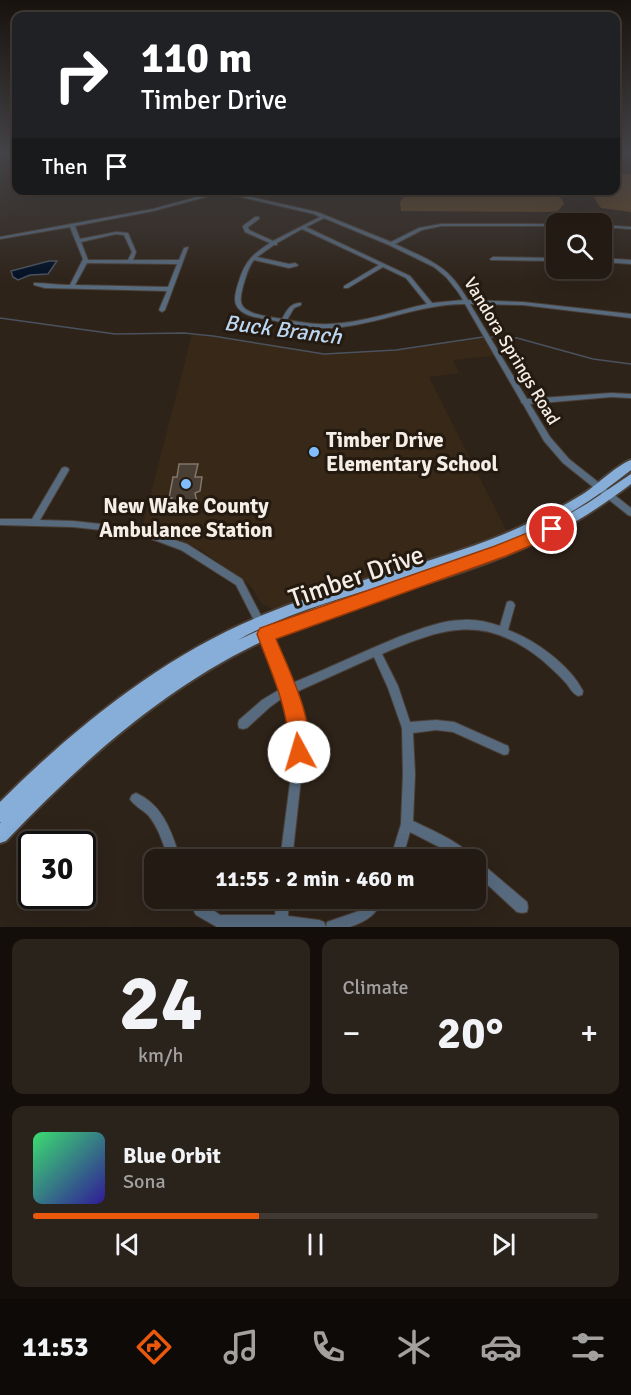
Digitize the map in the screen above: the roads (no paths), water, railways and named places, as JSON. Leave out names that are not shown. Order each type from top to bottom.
[{"type":"main road","name":"Timber Drive","points":[[0,814],[98,725],[157,681],[198,656],[263,629],[536,537],[569,521],[605,492],[631,464]]},
{"type":"main road","name":"Timber Drive","points":[[605,492],[631,478]]},
{"type":"main road","name":"Timber Drive","points":[[0,835],[63,773],[105,736],[173,686],[263,629]]},
{"type":"street","name":"Vandora Springs Road","points":[[0,238],[207,197]]},
{"type":"street","name":"Vandora Springs Road","points":[[249,197],[324,216],[436,266],[453,281],[524,402],[554,447],[566,460],[631,513]]},
{"type":"street","points":[[324,216],[253,258],[245,271],[236,301],[240,309],[249,314],[311,326],[341,326],[391,316],[430,304],[466,302],[519,303],[631,316]]},
{"type":"street","points":[[256,218],[245,226],[247,231],[275,244]]},
{"type":"street","points":[[72,225],[86,261]]},
{"type":"street","points":[[391,244],[421,229],[441,225],[546,225]]},
{"type":"street","points":[[612,227],[631,228]]},
{"type":"street","points":[[303,228],[411,280],[430,304]]},
{"type":"street","points":[[78,241],[116,233],[126,234],[134,252],[130,261]]},
{"type":"street","points":[[162,310],[186,248]]},
{"type":"street","points":[[253,258],[289,266],[295,265]]},
{"type":"street","points":[[493,259],[546,260]]},
{"type":"street","points":[[86,261],[180,262]]},
{"type":"street","points":[[72,286],[86,261]]},
{"type":"street","points":[[612,261],[631,262]]},
{"type":"street","points":[[346,287],[383,265]]},
{"type":"street","points":[[36,284],[170,289]]},
{"type":"street","points":[[283,321],[292,307],[299,304]]},
{"type":"street","points":[[524,402],[611,395],[631,396]]},
{"type":"street","points":[[34,523],[65,470]]},
{"type":"street","points":[[0,522],[119,528],[162,538],[184,547],[239,582],[263,629],[288,691],[297,727],[299,752],[287,849]]},
{"type":"street","points":[[503,631],[510,605]]},
{"type":"street","points":[[243,724],[275,696],[376,652],[445,626],[466,623],[503,631],[526,644],[568,675],[578,691]]},
{"type":"street","points":[[376,652],[393,686],[406,728],[409,774],[407,824],[399,849]]},
{"type":"street","points":[[406,728],[436,725],[454,727],[504,750]]},
{"type":"street","points":[[136,799],[152,808],[171,849]]},
{"type":"street","points":[[407,824],[455,849]]},
{"type":"street","points":[[486,875],[522,908]]},
{"type":"street","points":[[200,909],[218,921],[282,922],[320,927]]},
{"type":"street","points":[[282,922],[283,909]]},
{"type":"street","points":[[332,927],[363,916],[369,909]]},
{"type":"water","points":[[57,261],[48,274],[30,275],[18,280],[13,277],[11,271]]},
{"type":"waterway","name":"Buck Branch","points":[[0,318],[115,334],[184,333],[213,336],[324,354],[396,350],[483,337]]},
{"type":"waterway","name":"Buck Branch","points":[[488,337],[517,338],[593,359],[631,364]]},
{"type":"place","name":"Timber Drive Elementary School","points":[[314,452]]},
{"type":"place","name":"New Wake County Ambulance Station","points":[[186,484]]}]
